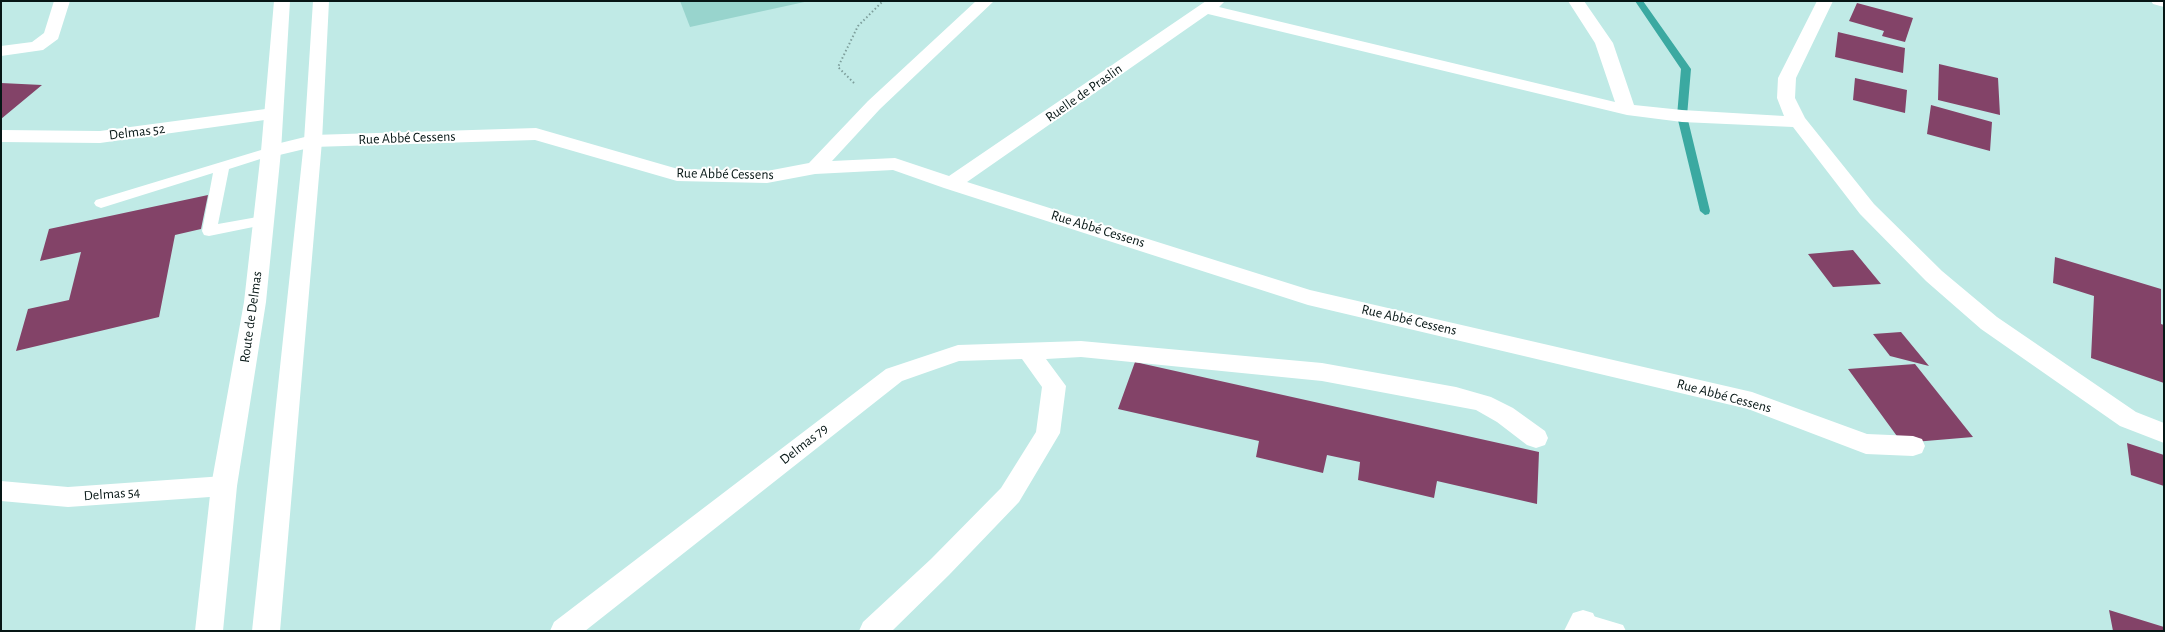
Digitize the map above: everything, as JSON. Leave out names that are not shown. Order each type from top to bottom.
[{"type":"street","points":[[1,51],[37,46],[52,35],[62,1]]},
{"type":"street","name":"Route de Delmas","points":[[209,631],[224,486],[255,302],[271,151],[282,1]]},
{"type":"street","points":[[266,631],[313,141],[321,1]]},
{"type":"street","points":[[815,168],[874,105],[986,1]]},
{"type":"street","points":[[1576,1],[1604,43],[1627,110]]},
{"type":"street","points":[[1825,1],[1787,78],[1786,98],[1793,115],[1798,122],[1867,209],[1939,281],[1989,323],[2128,419],[2164,433]]},
{"type":"street","points":[[2159,1],[2164,2]]},
{"type":"street","points":[[1211,5],[1627,110],[1798,122]]},
{"type":"street","name":"Ruelle de Praslin","points":[[951,184],[1211,5]]},
{"type":"street","name":"Delmas 52","points":[[1,136],[100,137],[273,114]]},
{"type":"street","name":"Rue Abbé Cessens","points":[[271,151],[313,141],[536,134],[677,175],[767,177],[815,168],[895,164],[951,184],[1308,297],[1752,401],[1866,444],[1913,446]]},
{"type":"street","points":[[873,631],[1010,495],[1048,433],[1054,386],[1027,350]]},
{"type":"street","name":"Delmas 79","points":[[564,631],[894,375],[958,353],[1027,350],[1081,350],[1322,372],[1456,396],[1489,406],[1505,415],[1536,438]]},
{"type":"street","name":"Delmas 54","points":[[1,491],[68,497],[224,486]]},
{"type":"lane","points":[[101,203],[271,151]]},
{"type":"lane","points":[[222,166],[209,231],[263,222]]},
{"type":"lane","points":[[1580,627],[1616,631]]},
{"type":"path","points":[[874,105],[838,67],[858,26],[883,1]]},
{"type":"green space","points":[[680,1],[809,1],[690,27]]},
{"type":"building","points":[[1857,3],[1913,18],[1905,42],[1882,36],[1884,31],[1849,21]]},
{"type":"building","points":[[1838,32],[1905,48],[1903,73],[1835,57]]},
{"type":"building","points":[[1939,64],[1998,78],[2000,115],[1938,100]]},
{"type":"building","points":[[1855,78],[1907,90],[1905,113],[1853,100]]},
{"type":"building","points":[[1,83],[42,85],[1,119]]},
{"type":"building","points":[[1931,105],[1992,122],[1990,151],[1927,134]]},
{"type":"building","points":[[208,195],[201,229],[175,235],[159,317],[16,351],[28,309],[69,300],[81,252],[40,261],[49,229]]},
{"type":"building","points":[[1853,250],[1881,284],[1833,287],[1808,254]]},
{"type":"building","points":[[2055,257],[2161,289],[2161,324],[2164,325],[2164,383],[2091,358],[2094,296],[2053,283]]},
{"type":"building","points":[[1901,332],[1929,366],[1890,356],[1873,334]]},
{"type":"building","points":[[1135,362],[1539,452],[1537,504],[1437,481],[1434,498],[1358,480],[1360,462],[1327,455],[1323,473],[1256,457],[1259,441],[1118,409]]},
{"type":"building","points":[[1915,364],[1973,437],[1902,443],[1848,369]]},
{"type":"building","points":[[2127,443],[2164,455],[2164,486],[2131,475]]},
{"type":"building","points":[[2109,610],[2164,627],[2164,631],[2113,631]]},
{"type":"waterway","points":[[1639,1],[1686,69],[1682,116],[1705,211]]}]
